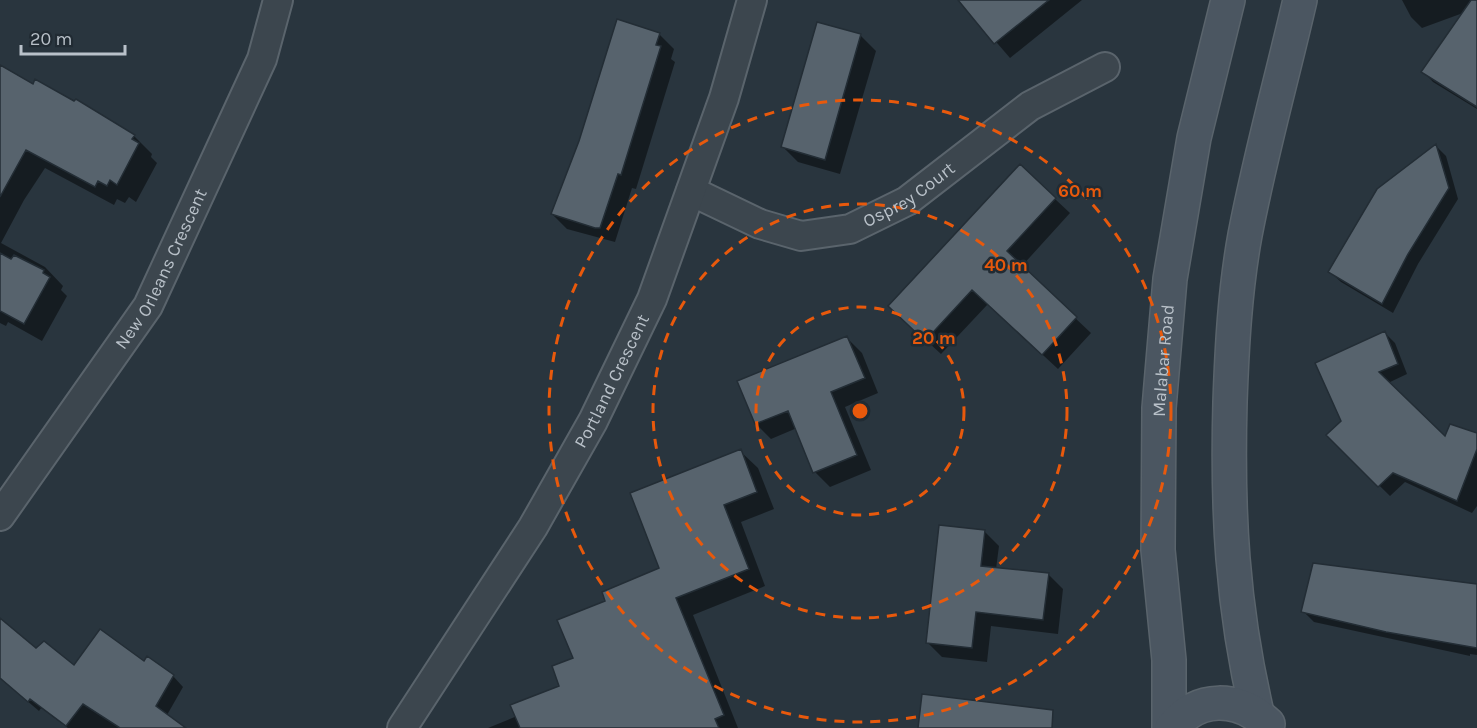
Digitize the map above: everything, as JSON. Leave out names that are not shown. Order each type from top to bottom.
[{"type":"main road","name":"Malabar Road","points":[[1170,728],[1169,660],[1158,550],[1159,408],[1170,279],[1194,138],[1228,0]]},
{"type":"main road","points":[[1264,721],[1241,647],[1233,584],[1228,471],[1232,341],[1245,235],[1300,0]]},
{"type":"main road","points":[[1170,728],[1193,709],[1209,703],[1242,706],[1264,721]]},
{"type":"street","name":"New Orleans Crescent","points":[[0,516],[148,306],[262,59],[278,0]]},
{"type":"street","name":"Portland Crescent","points":[[402,728],[517,554],[593,421],[652,299],[724,98],[752,0]]},
{"type":"street","name":"Osprey Court","points":[[691,191],[760,224],[801,236],[850,229],[908,201],[1030,106],[1105,67]]},
{"type":"building","points":[[958,0],[1049,0],[994,44]]},
{"type":"building","points":[[1471,0],[1477,0],[1477,107],[1421,72]]},
{"type":"building","points":[[617,19],[660,33],[656,45],[661,46],[621,175],[618,174],[600,228],[595,228],[551,214],[579,141]]},
{"type":"building","points":[[817,22],[861,34],[825,160],[781,147]]},
{"type":"building","points":[[0,65],[33,84],[35,79],[74,101],[76,99],[135,135],[132,139],[139,143],[117,185],[110,180],[107,186],[98,181],[95,187],[26,150],[0,197]]},
{"type":"building","points":[[1436,144],[1449,188],[1408,254],[1382,304],[1328,272],[1377,189]]},
{"type":"building","points":[[1020,164],[1056,198],[1007,251],[1077,317],[1042,355],[972,290],[925,341],[888,306]]},
{"type":"building","points":[[0,253],[11,259],[14,255],[44,270],[43,273],[50,277],[24,324],[0,311]]},
{"type":"building","points":[[1385,331],[1398,364],[1379,372],[1445,436],[1450,424],[1477,433],[1477,449],[1457,501],[1393,473],[1378,487],[1326,435],[1341,421],[1315,363]]},
{"type":"building","points":[[847,336],[865,378],[831,392],[857,455],[813,473],[788,411],[755,424],[737,381]]},
{"type":"building","points":[[741,449],[757,492],[724,505],[749,569],[676,598],[724,715],[715,719],[719,728],[520,728],[510,705],[559,686],[552,666],[573,658],[557,620],[605,601],[602,592],[659,568],[630,493]]},
{"type":"building","points":[[939,525],[985,530],[981,566],[1049,573],[1043,620],[976,612],[972,648],[926,643]]},
{"type":"building","points":[[1313,563],[1477,584],[1477,648],[1386,632],[1301,612]]},
{"type":"building","points":[[0,618],[36,648],[44,641],[74,665],[100,629],[144,661],[147,656],[174,675],[156,706],[186,728],[120,728],[83,704],[66,726],[30,699],[28,702],[0,678]]},
{"type":"building","points":[[922,694],[1053,710],[1052,728],[918,728]]}]
